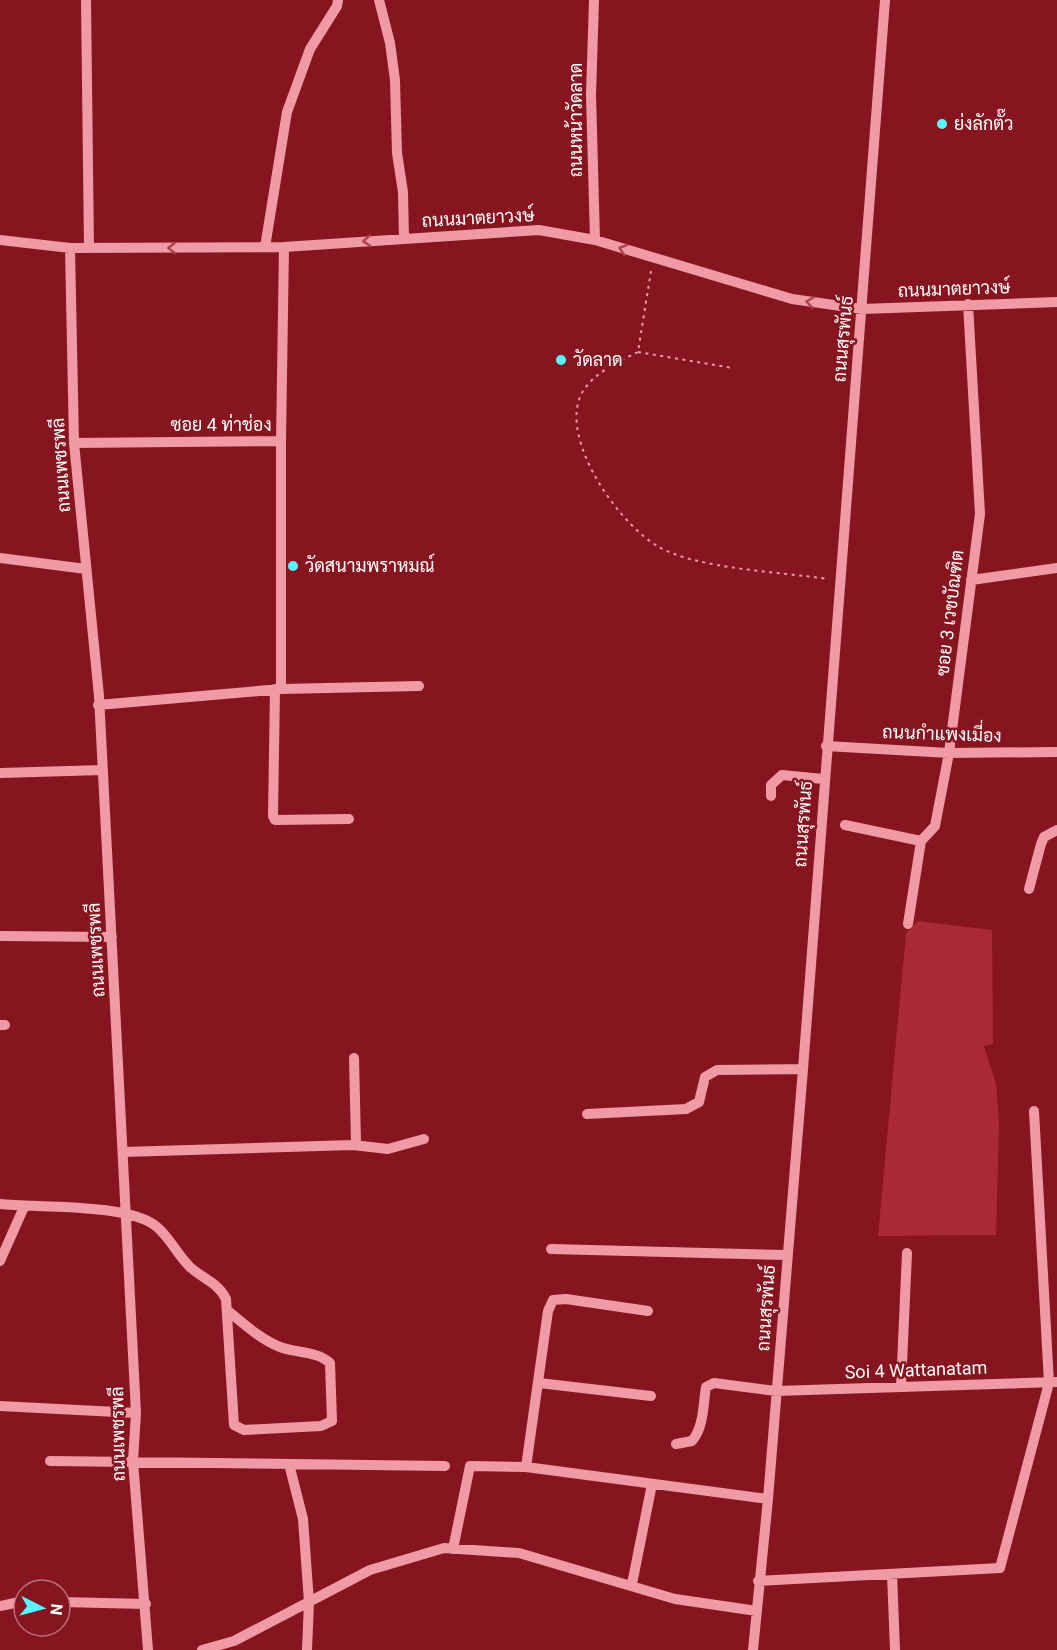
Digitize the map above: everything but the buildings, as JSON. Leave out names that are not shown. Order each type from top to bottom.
[{"type":"street","points":[[86,0],[89,248]]},
{"type":"street","points":[[265,247],[287,112],[310,49],[337,6],[338,0]]},
{"type":"street","points":[[379,0],[390,43],[395,80],[397,153],[403,192],[404,239]]},
{"type":"street","name":"ถนนหน้าวัดลาด","points":[[594,0],[591,95],[595,240]]},
{"type":"street","name":"ถนนสุรพันธ์","points":[[753,1650],[758,1581],[768,1499],[786,1255],[803,1069],[823,779],[885,0]]},
{"type":"street","name":"ถนนมาตยาวงษ์","points":[[0,240],[70,248],[284,247],[539,230],[595,240],[792,299],[862,309],[1057,302]]},
{"type":"street","name":"ซอย 4 ท่าช่อง","points":[[75,442],[281,441],[284,247]]},
{"type":"street","name":"ถนนเพชรพลี","points":[[70,248],[75,442],[103,771],[136,1413],[133,1461],[148,1650]]},
{"type":"street","name":"ซอย 3 เวชบัณฑิต","points":[[921,841],[935,826],[949,753],[980,514],[968,304]]},
{"type":"street","points":[[281,441],[275,820],[349,819]]},
{"type":"street","points":[[0,558],[86,569]]},
{"type":"street","points":[[971,580],[1057,568]]},
{"type":"street","points":[[98,705],[278,689],[419,686]]},
{"type":"street","name":"ถนนกำแพงเมี่อง","points":[[826,746],[949,753],[1057,752]]},
{"type":"street","points":[[0,773],[103,771]]},
{"type":"street","points":[[771,796],[771,785],[782,775],[823,779]]},
{"type":"street","points":[[845,825],[921,841],[908,924]]},
{"type":"street","points":[[1029,889],[1044,837],[1057,831]]},
{"type":"street","points":[[0,936],[112,937]]},
{"type":"street","points":[[353,1145],[356,1142],[354,1058]]},
{"type":"street","points":[[587,1114],[686,1109],[699,1102],[705,1077],[717,1070],[803,1069]]},
{"type":"street","points":[[758,1581],[1000,1568],[1053,1382],[1034,1111]]},
{"type":"street","points":[[123,1152],[353,1145],[388,1149],[424,1139]]},
{"type":"street","points":[[0,1204],[125,1212],[157,1227],[189,1266],[219,1288],[226,1299],[234,1425],[244,1430],[321,1426],[332,1421],[330,1363],[321,1356],[292,1352],[268,1341],[228,1311]]},
{"type":"street","points":[[0,1261],[24,1207]]},
{"type":"street","points":[[551,1249],[786,1255]]},
{"type":"street","points":[[902,1387],[907,1253]]},
{"type":"street","points":[[526,1467],[548,1311],[553,1300],[566,1299],[648,1311]]},
{"type":"street","name":"Soi 4 Wattanatam","points":[[676,1444],[692,1441],[696,1436],[701,1424],[706,1387],[710,1383],[777,1391],[1053,1382]]},
{"type":"street","points":[[538,1383],[651,1396]]},
{"type":"street","points":[[0,1406],[136,1413]]},
{"type":"street","points":[[51,1461],[445,1466]]},
{"type":"street","points":[[288,1464],[302,1511],[309,1602],[307,1650]]},
{"type":"street","points":[[453,1549],[470,1466],[526,1467],[768,1499]]},
{"type":"street","points":[[632,1584],[652,1484]]},
{"type":"street","points":[[202,1650],[234,1641],[370,1570],[444,1548],[519,1553],[632,1584],[675,1599],[757,1611]]},
{"type":"street","points":[[892,1574],[895,1650]]},
{"type":"street","points":[[72,1602],[146,1604]]},
{"type":"path","points":[[638,352],[653,258]]},
{"type":"path","points":[[732,368],[638,352],[611,365],[584,391],[575,418],[593,472],[610,501],[636,531],[659,548],[688,560],[840,580]]},
{"type":"shaded area","points":[[918,921],[992,930],[993,1044],[984,1046],[996,1084],[999,1124],[996,1235],[878,1236],[906,933]]},
{"type":"place","name":"ย่งลักตั๊ว","points":[[942,124]]},
{"type":"place","name":"วัดลาด","points":[[561,360]]},
{"type":"place","name":"วัดสนามพราหมณ์","points":[[293,566]]}]
